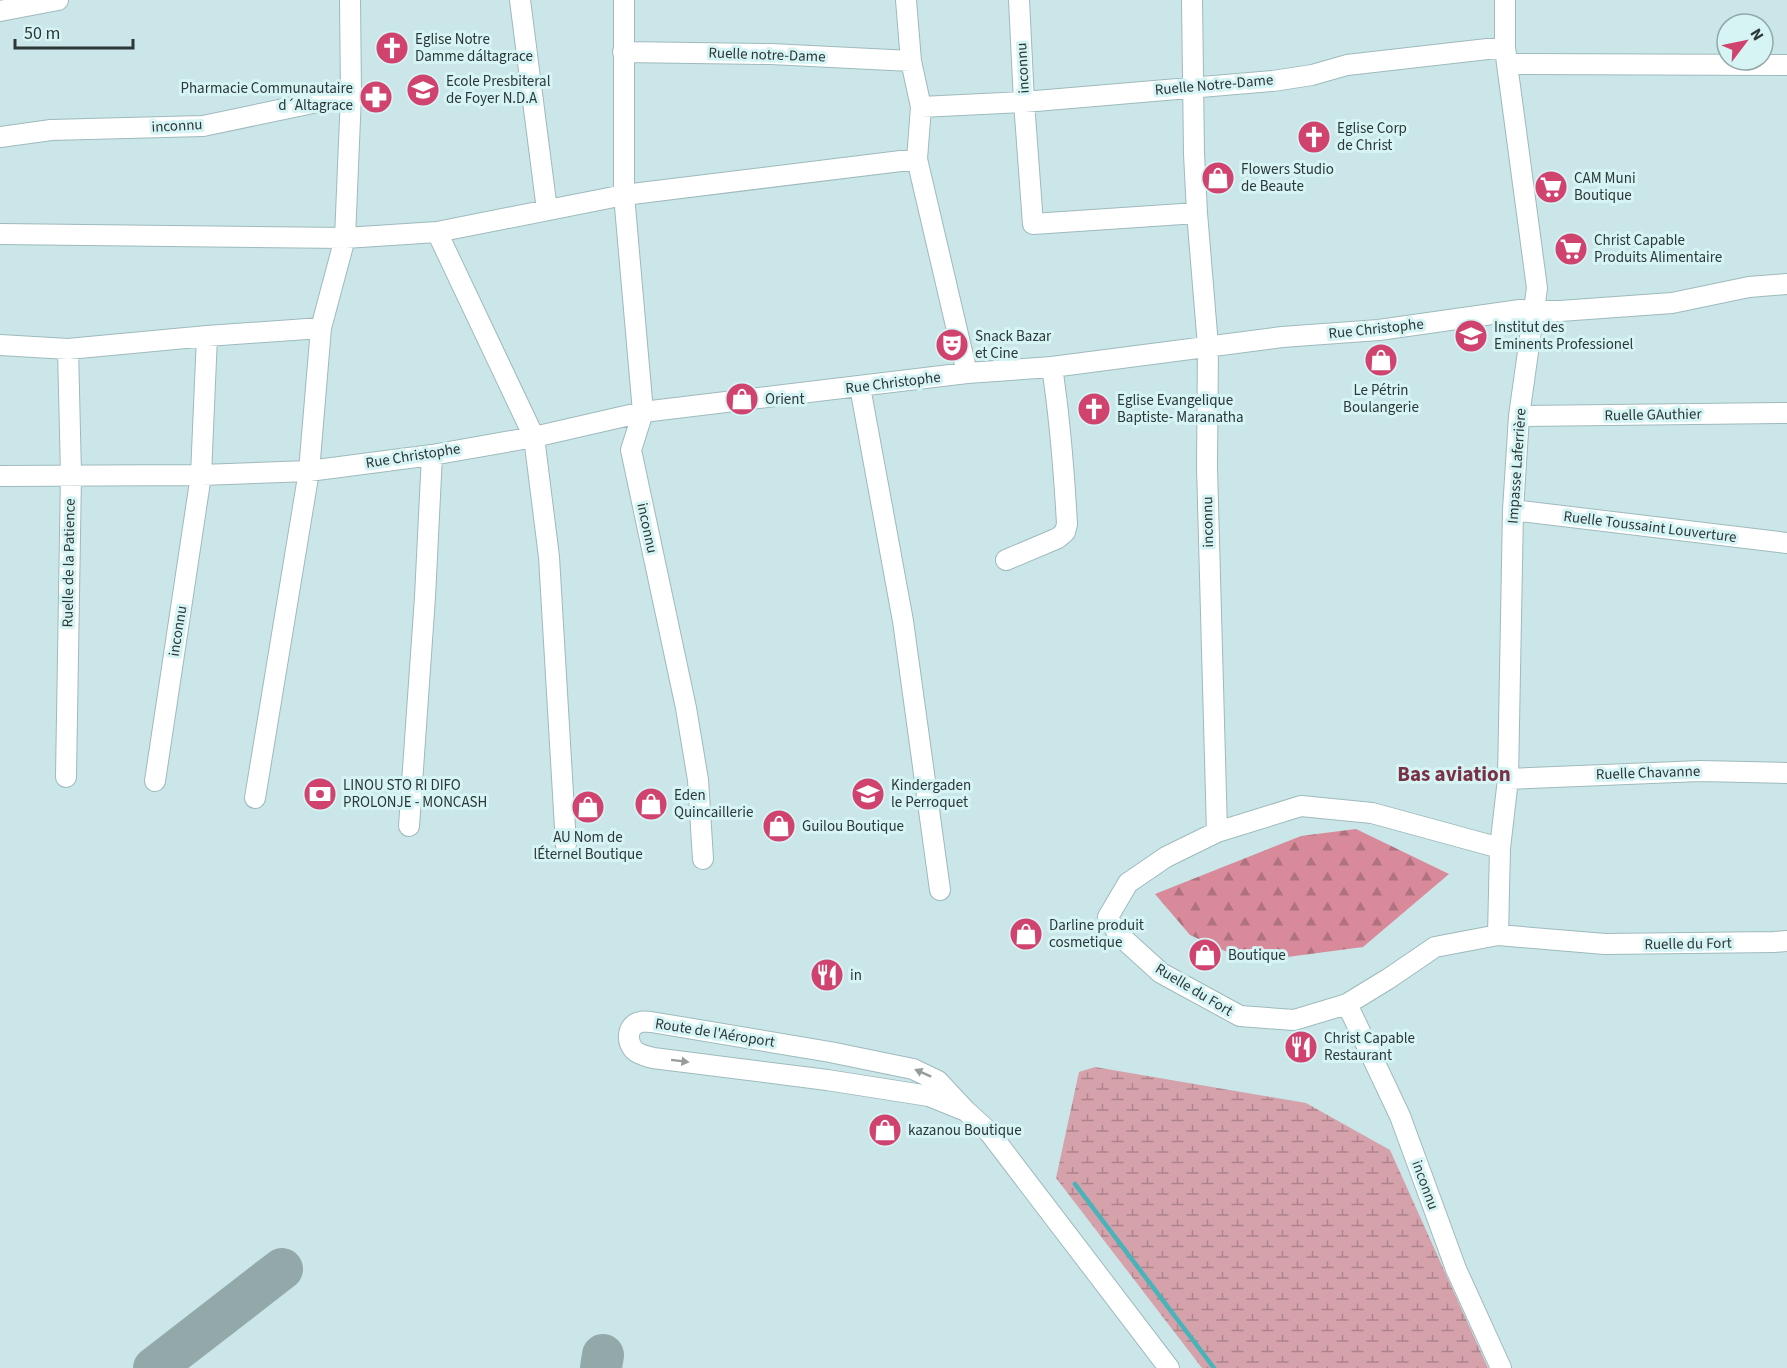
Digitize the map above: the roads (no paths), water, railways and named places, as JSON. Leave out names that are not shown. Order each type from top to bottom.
[{"type":"street","points":[[0,11],[58,0]]},
{"type":"street","points":[[255,798],[309,471],[321,328],[345,238],[351,95],[350,0]]},
{"type":"street","points":[[520,0],[547,210]]},
{"type":"street","name":"inconnu","points":[[624,0],[624,195],[643,412],[631,450],[686,708],[698,780],[704,859]]},
{"type":"street","points":[[906,0],[911,61],[921,107],[917,159],[967,374]]},
{"type":"street","name":"inconnu","points":[[1019,0],[1033,224],[1197,213]]},
{"type":"street","name":"inconnu","points":[[1192,0],[1197,213],[1208,346],[1207,467],[1217,832]]},
{"type":"street","name":"Impasse Laferrière","points":[[1498,935],[1500,848],[1508,779],[1513,510],[1519,416],[1537,288],[1506,56],[1505,0]]},
{"type":"street","name":"Ruelle notre-Dame","points":[[623,52],[771,54],[911,61]]},
{"type":"street","name":"Ruelle Notre-Dame","points":[[921,107],[1024,102],[1273,81],[1312,75],[1347,65],[1506,56],[1787,65]]},
{"type":"street","name":"inconnu","points":[[0,136],[51,130],[203,126],[351,95]]},
{"type":"street","points":[[0,234],[345,238],[437,232],[624,195],[917,159]]},
{"type":"street","points":[[437,232],[534,437],[549,557],[566,845]]},
{"type":"street","name":"Rue Christophe","points":[[0,476],[201,475],[309,471],[534,437],[643,412],[967,374],[1052,367],[1208,346],[1379,330],[1533,309],[1560,311],[1672,303],[1749,287],[1787,284]]},
{"type":"street","points":[[0,345],[68,350],[207,336],[321,328]]},
{"type":"street","name":"inconnu","points":[[155,781],[201,475],[207,336]]},
{"type":"street","name":"Ruelle de la Patience","points":[[66,777],[71,475],[68,350]]},
{"type":"street","points":[[1006,560],[1058,538],[1065,532],[1067,524],[1058,406],[1052,367]]},
{"type":"street","points":[[860,387],[903,621],[940,890]]},
{"type":"street","name":"Ruelle GAuthier","points":[[1519,416],[1787,413]]},
{"type":"street","points":[[410,826],[432,454]]},
{"type":"street","name":"Ruelle Toussaint Louverture","points":[[1513,510],[1787,543]]},
{"type":"street","name":"Ruelle Chavanne","points":[[1508,779],[1700,771],[1787,773]]},
{"type":"street","name":"Ruelle du Fort","points":[[1500,848],[1372,813],[1301,806],[1217,832],[1166,857],[1128,883],[1108,917],[1118,934],[1161,973],[1240,1016],[1293,1020],[1347,1004],[1435,947],[1498,935],[1605,944],[1787,940]]},
{"type":"street","name":"inconnu","points":[[1347,1004],[1400,1116],[1456,1269],[1501,1368]]},
{"type":"street","name":"Route de l'Aéroport","points":[[966,1111],[929,1096],[827,1080],[653,1058],[634,1050],[628,1041],[629,1033],[634,1024],[641,1021],[651,1022],[830,1052],[913,1069],[938,1081],[989,1132],[1169,1368]]},
{"type":"waterway","points":[[1075,1184],[1214,1368]]},
{"type":"place","name":"Eglise Notre Damme dáltagrace","points":[[392,48]]},
{"type":"place","name":"Ecole Presbiteral de Foyer N.D.A","points":[[423,90]]},
{"type":"place","name":"Pharmacie Communautaire d´Altagrace","points":[[376,97]]},
{"type":"place","name":"Eglise Corp de Christ","points":[[1314,137]]},
{"type":"place","name":"Flowers Studio de Beaute","points":[[1218,178]]},
{"type":"place","name":"CAM Muni Boutique","points":[[1551,187]]},
{"type":"place","name":"Christ Capable Produits Alimentaire","points":[[1571,249]]},
{"type":"place","name":"Institut des Eminents Professionel","points":[[1471,336]]},
{"type":"place","name":"Snack Bazar et Cine","points":[[952,345]]},
{"type":"place","name":"Le Pétrin Boulangerie","points":[[1381,360]]},
{"type":"place","name":"Orient","points":[[742,399]]},
{"type":"place","name":"Eglise Evangelique Baptiste- Maranatha","points":[[1094,409]]},
{"type":"place","name":"LINOU STO RI DIFO PROLONJE - MONCASH","points":[[320,794]]},
{"type":"place","name":"Kindergaden le Perroquet","points":[[868,794]]},
{"type":"place","name":"Eden Quincaillerie","points":[[651,804]]},
{"type":"place","name":"AU Nom de lÉternel Boutique","points":[[588,807]]},
{"type":"place","name":"Guilou Boutique","points":[[779,826]]},
{"type":"place","name":"Darline produit cosmetique","points":[[1026,934]]},
{"type":"place","name":"Boutique","points":[[1205,955]]},
{"type":"place","name":"in","points":[[827,975]]},
{"type":"place","name":"Christ Capable Restaurant","points":[[1301,1047]]},
{"type":"place","name":"kazanou Boutique","points":[[885,1130]]},
{"type":"district","name":"Bas aviation","points":[[1454,774]]}]
